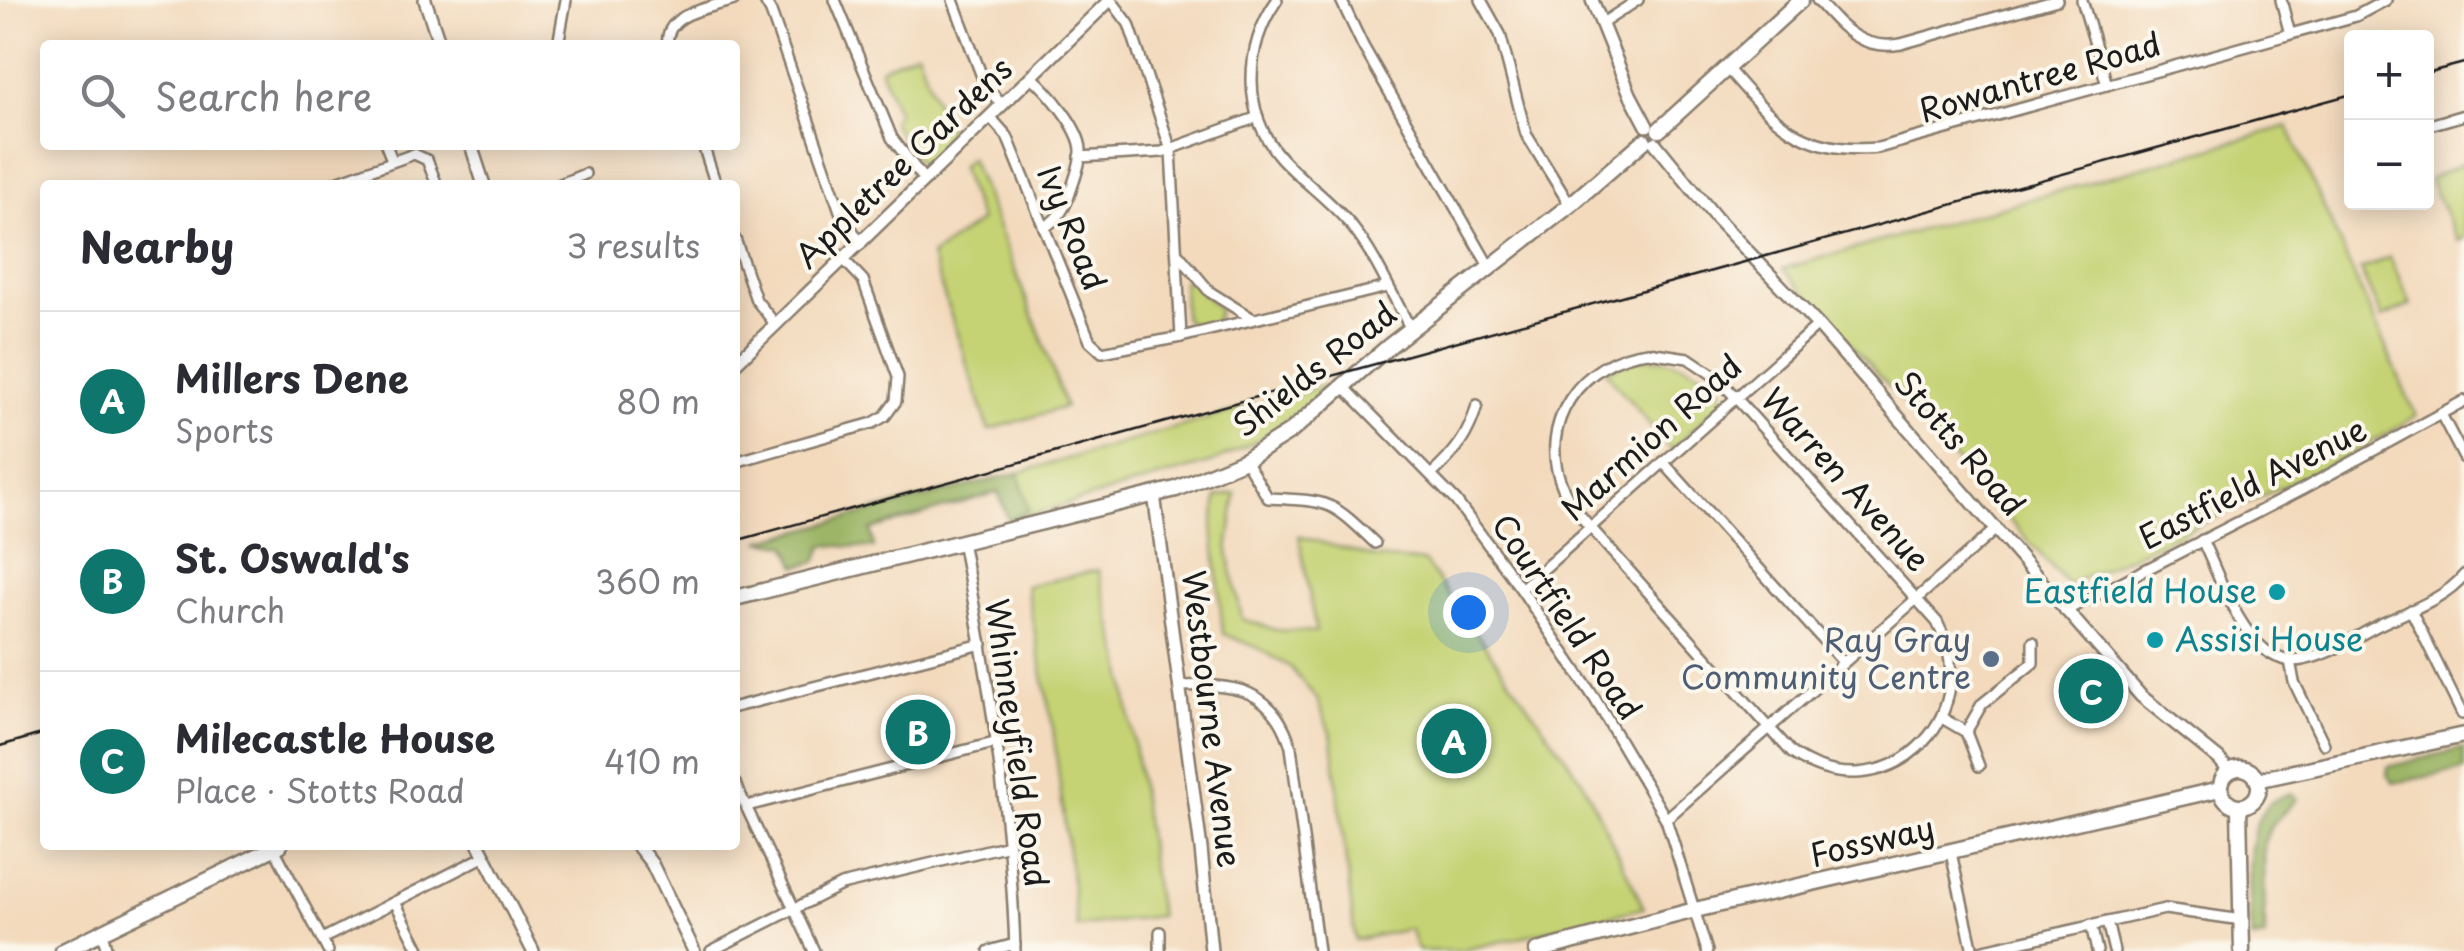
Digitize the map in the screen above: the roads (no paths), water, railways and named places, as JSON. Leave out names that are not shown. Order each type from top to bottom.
[{"type":"main road","name":"Shields Road","points":[[740,597],[1154,494],[1246,460],[1290,432],[1411,329],[1570,205],[1800,0]]},
{"type":"main road","points":[[2258,780],[2464,734]]},
{"type":"main road","points":[[2239,806],[2224,799],[2222,779],[2229,771],[2245,769],[2258,780]]},
{"type":"main road","points":[[2239,806],[2256,798],[2258,780]]},
{"type":"main road","name":"Fossway","points":[[1536,951],[1695,910],[2220,789]]},
{"type":"main road","points":[[2239,806],[2242,951]]},
{"type":"main road","points":[[63,951],[269,850]]},
{"type":"street","points":[[425,0],[438,40]]},
{"type":"street","points":[[668,40],[667,32],[677,20],[734,0]]},
{"type":"street","points":[[764,0],[840,212],[861,244]]},
{"type":"street","points":[[954,0],[984,82],[1002,106]]},
{"type":"street","points":[[1111,0],[1129,24],[1171,150],[1181,337],[1388,287]]},
{"type":"street","name":"Appletree Gardens","points":[[740,359],[1111,0]]},
{"type":"street","points":[[1277,0],[1258,35],[1253,59],[1252,88],[1258,117],[1275,151],[1328,199],[1356,232],[1411,329]]},
{"type":"street","points":[[1340,0],[1490,268]]},
{"type":"street","points":[[1481,0],[1500,34],[1526,134],[1570,205]]},
{"type":"street","name":"Stotts Road","points":[[1592,0],[1651,135],[1728,232],[1818,326],[2140,696],[2219,758],[2229,771]]},
{"type":"street","points":[[1602,24],[1638,0]]},
{"type":"street","points":[[1817,0],[1850,35],[1864,43],[1882,46],[1902,44],[2057,0]]},
{"type":"street","points":[[2082,0],[2107,85]]},
{"type":"street","points":[[2281,0],[2290,34]]},
{"type":"street","name":"Rowantree Road","points":[[1727,68],[1786,129],[1822,146],[1842,149],[1896,144],[2356,16],[2386,0]]},
{"type":"street","points":[[559,40],[566,1],[579,4]]},
{"type":"street","points":[[853,1],[836,3],[895,144],[925,181]]},
{"type":"street","points":[[1032,76],[1051,96],[1080,145],[1080,157],[1063,210],[1044,228]]},
{"type":"street","points":[[2434,124],[2464,115]]},
{"type":"street","name":"Ivy Road","points":[[990,117],[1007,136],[1090,341],[1098,350],[1108,353],[1181,337]]},
{"type":"street","points":[[1080,157],[1171,150],[1258,117]]},
{"type":"street","points":[[388,150],[392,160]]},
{"type":"street","points":[[473,150],[482,180]]},
{"type":"street","points":[[704,150],[714,180]]},
{"type":"street","points":[[341,180],[410,154],[422,156],[430,164],[435,180]]},
{"type":"street","points":[[571,180],[586,174]]},
{"type":"street","points":[[740,252],[759,305],[776,325]]},
{"type":"street","points":[[1177,253],[1210,292],[1253,320]]},
{"type":"street","points":[[740,461],[873,423],[885,416],[896,401],[898,377],[863,280],[844,260]]},
{"type":"street","name":"Marmion Road","points":[[1521,589],[1818,326]]},
{"type":"street","name":"Warren Avenue","points":[[1636,353],[1674,354],[1708,370],[1936,622],[1948,647],[1951,688],[1936,729],[1908,756],[1875,770],[1838,772],[1803,761],[1768,728],[1590,527],[1562,486],[1555,445],[1565,405],[1592,373],[1611,361],[1636,353]]},
{"type":"street","name":"Courtfield Road","points":[[1343,386],[1432,474],[1521,589],[1595,699],[1666,819],[1707,951]]},
{"type":"street","name":"Eastfield Avenue","points":[[2065,610],[2442,416],[2464,401]]},
{"type":"street","points":[[1432,474],[1460,446],[1472,426],[1477,405]]},
{"type":"street","points":[[2442,416],[2464,458]]},
{"type":"street","points":[[1246,460],[1268,498],[1319,500],[1338,508],[1376,544]]},
{"type":"street","points":[[1663,462],[1842,662]]},
{"type":"street","name":"Westbourne Avenue","points":[[1154,494],[1211,951]]},
{"type":"street","points":[[1666,819],[1997,528]]},
{"type":"street","points":[[2202,540],[2254,643],[2270,655],[2290,662],[2312,658],[2411,610],[2451,588],[2464,575]]},
{"type":"street","name":"Whinneyfield Road","points":[[962,542],[998,742],[1015,948]]},
{"type":"street","points":[[2411,610],[2462,714]]},
{"type":"street","points":[[1966,732],[1982,704],[2033,663],[2033,642]]},
{"type":"street","points":[[740,706],[982,644]]},
{"type":"street","points":[[2290,662],[2294,682],[2324,744]]},
{"type":"street","points":[[1180,686],[1229,686],[1252,693],[1285,728],[1291,747],[1318,951]]},
{"type":"street","points":[[1942,718],[1966,732],[1978,766]]},
{"type":"street","points":[[746,806],[998,742]]},
{"type":"street","points":[[740,793],[814,951]]},
{"type":"street","points":[[711,951],[841,885],[1009,845]]},
{"type":"street","points":[[279,850],[328,951]]},
{"type":"street","points":[[641,850],[652,864],[694,951]]},
{"type":"street","points":[[322,939],[482,851],[533,951]]},
{"type":"street","points":[[1951,853],[1981,951],[2166,909],[2242,920]]},
{"type":"street","points":[[395,902],[420,951]]},
{"type":"street","points":[[2107,922],[2114,951]]},
{"type":"street","points":[[2091,925],[2097,951]]},
{"type":"street","points":[[1160,932],[1160,951]]},
{"type":"street","points":[[102,933],[107,951]]},
{"type":"street","points":[[989,951],[1015,948]]},
{"type":"tram line","points":[[2434,71],[2464,63]]},
{"type":"tram line","points":[[740,540],[2344,96]]},
{"type":"tram line","points":[[0,746],[40,734]]},
{"type":"place","name":"Eastfield House","points":[[2277,592]]},
{"type":"place","name":"Assisi House","points":[[2155,640]]},
{"type":"place","name":"Ray Gray Community Centre","points":[[1991,659]]},
{"type":"place","name":"Milecastle House","points":[[2091,691]]},
{"type":"place","name":"St. Oswald's","points":[[918,732]]},
{"type":"place","name":"Millers Dene","points":[[1454,741]]}]
